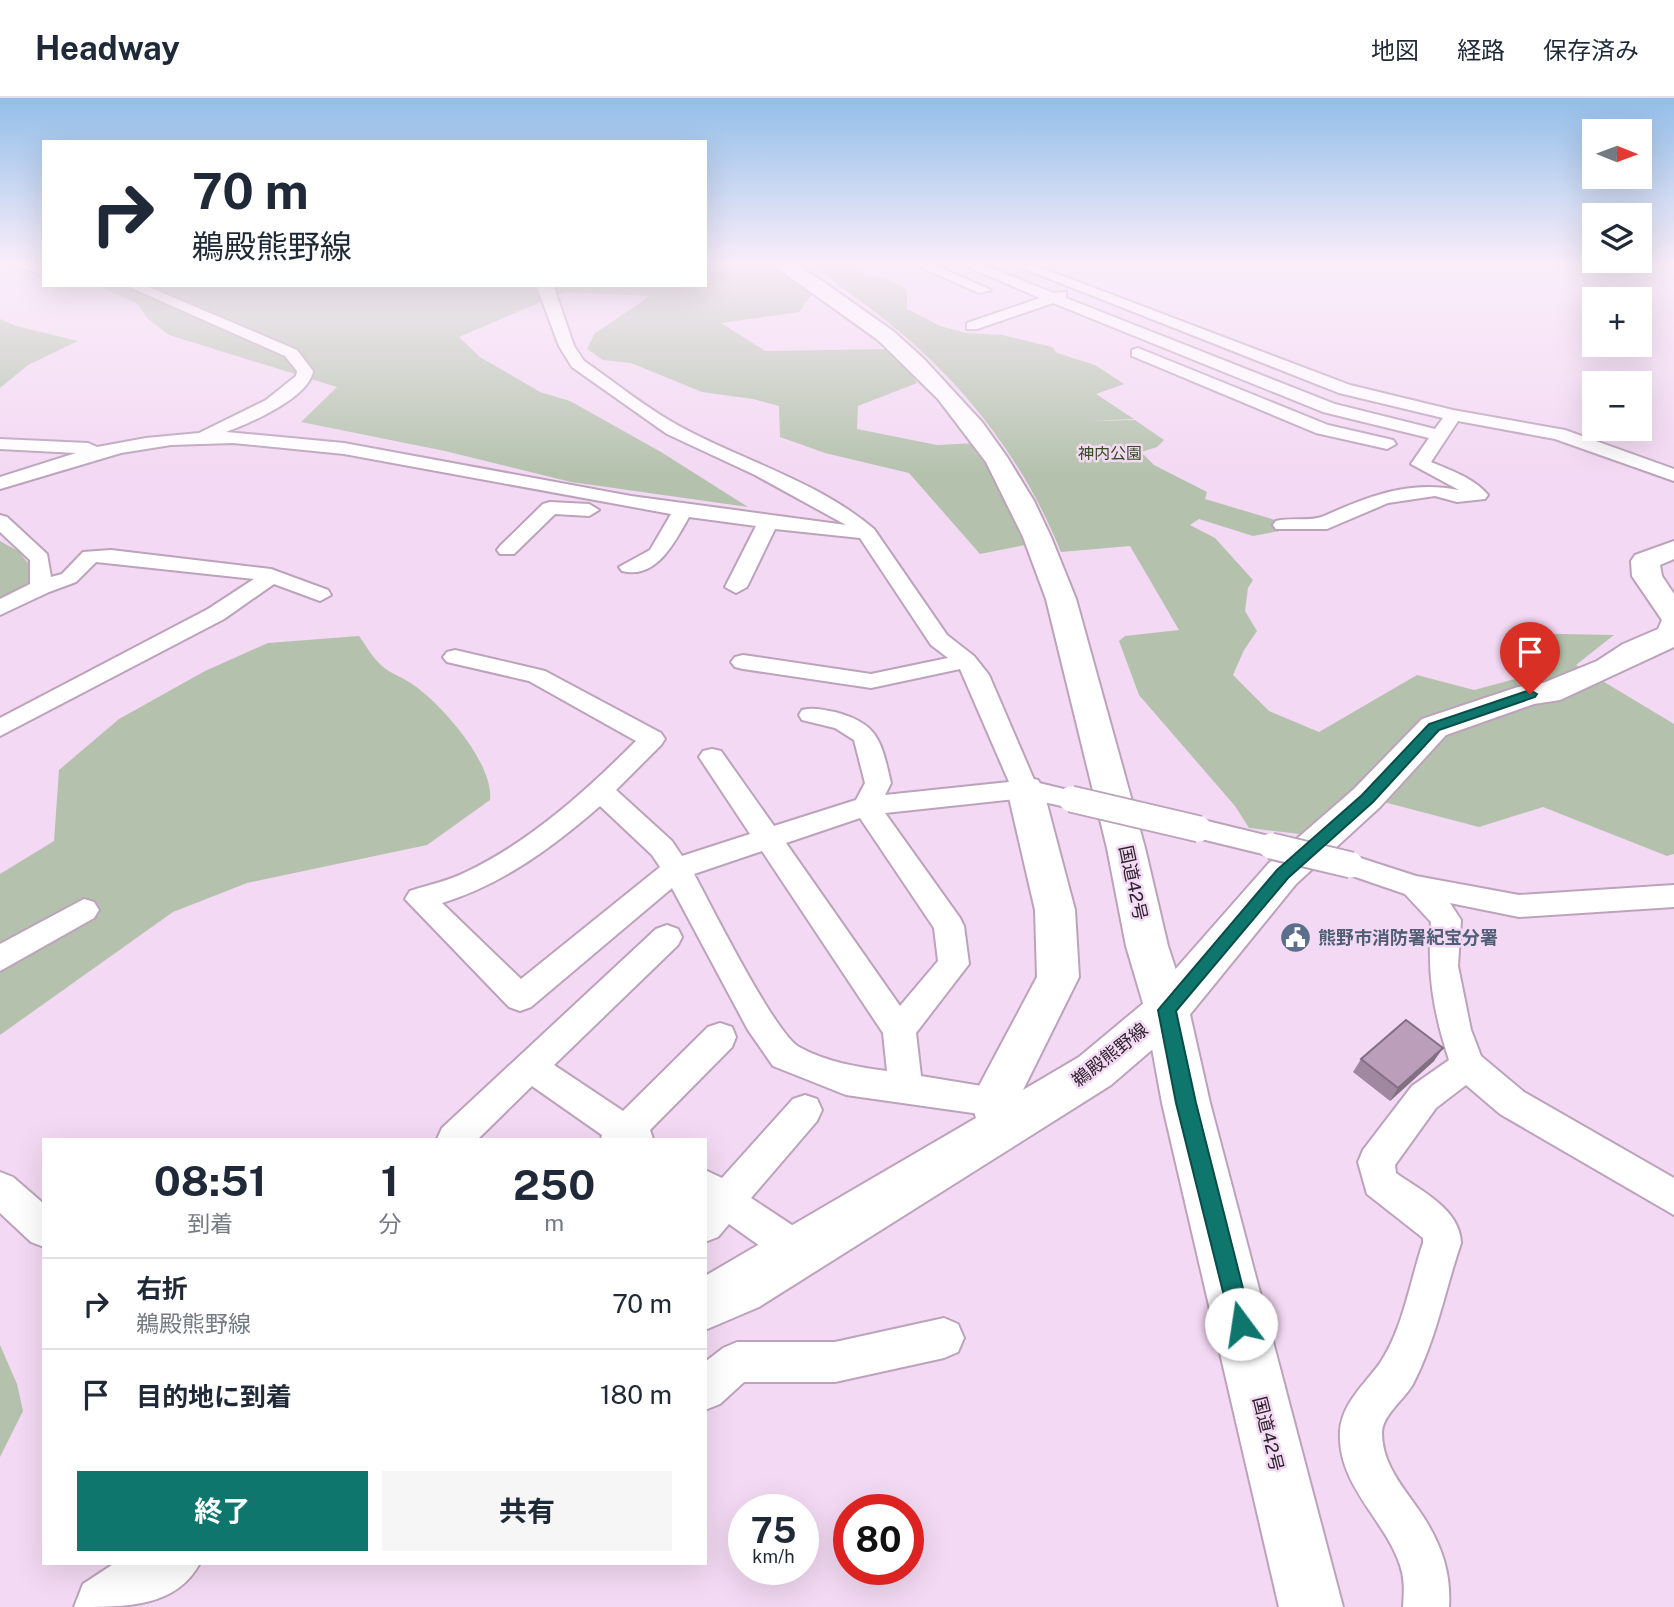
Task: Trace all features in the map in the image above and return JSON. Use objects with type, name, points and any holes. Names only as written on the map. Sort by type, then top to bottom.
[{"type":"main road","name":"国道42号","points":[[883,332],[919,365],[961,410],[997,458],[1023,503],[1065,613],[1126,848],[1147,946],[1167,1010],[1186,1103],[1311,1607]]},
{"type":"main road","points":[[1674,549],[1645,561],[1647,576],[1674,616]]},
{"type":"main road","name":"鵜殿熊野線","points":[[707,1302],[740,1288],[999,1114],[1095,1071],[1167,1010],[1282,874],[1367,798],[1434,727],[1530,694],[1548,693],[1608,668],[1634,651],[1662,641],[1672,632],[1674,625]]},
{"type":"main road","points":[[999,1114],[1058,977],[1055,910],[1025,789]]},
{"type":"main road","points":[[106,1607],[166,1565]]},
{"type":"street","points":[[195,438],[265,409],[304,377],[305,371],[291,353],[243,332]]},
{"type":"street","points":[[562,332],[566,351],[578,364],[673,430],[713,446],[773,477],[852,520],[867,533],[939,640],[965,661],[977,675],[1025,789]]},
{"type":"street","points":[[1137,332],[1329,408],[1440,435]]},
{"type":"street","points":[[1196,332],[1345,388],[1452,415],[1559,434],[1640,466],[1674,475]]},
{"type":"street","points":[[1158,361],[1219,341]]},
{"type":"street","points":[[1122,346],[1322,429],[1387,444]]},
{"type":"street","points":[[1283,525],[1326,523],[1342,513],[1384,498],[1435,491],[1457,496],[1478,495],[1454,479],[1420,464],[1452,415]]},
{"type":"street","points":[[0,484],[112,449],[195,438],[244,440],[346,447],[675,510],[867,533]]},
{"type":"street","points":[[0,499],[20,488],[86,469],[203,454],[224,450],[244,440]]},
{"type":"street","points":[[0,444],[112,449]]},
{"type":"street","points":[[508,550],[550,508],[657,512],[675,510]]},
{"type":"street","points":[[629,567],[658,554],[675,510]]},
{"type":"street","points":[[0,521],[40,558],[41,587]]},
{"type":"street","points":[[736,587],[768,523]]},
{"type":"street","points":[[0,608],[41,587],[69,578],[90,556],[111,556],[271,575],[320,595]]},
{"type":"street","points":[[0,728],[216,614],[252,592],[271,575]]},
{"type":"street","points":[[455,657],[537,676],[652,738],[602,792],[548,835],[480,878],[421,899],[520,998],[676,869],[866,806],[1025,789],[1351,865],[1415,886],[1519,906],[1674,896]]},
{"type":"street","points":[[743,662],[871,681],[965,661]]},
{"type":"street","points":[[811,715],[855,724],[867,736],[878,783],[866,806]]},
{"type":"street","points":[[712,757],[899,1030],[905,1088]]},
{"type":"street","points":[[602,792],[662,848],[759,1021],[785,1056],[846,1080],[905,1088],[999,1114]]},
{"type":"street","points":[[866,806],[949,926],[954,964],[899,1030]]},
{"type":"street","points":[[1415,886],[1429,898],[1446,920],[1443,966],[1455,1030],[1467,1065],[1513,1103],[1674,1198]]},
{"type":"street","points":[[0,959],[84,909]]},
{"type":"street","points":[[455,1138],[667,937]]},
{"type":"street","points":[[531,1067],[627,1137],[720,1037]]},
{"type":"street","points":[[1426,1607],[1431,1587],[1423,1560],[1380,1492],[1364,1457],[1360,1430],[1373,1402],[1399,1371],[1442,1243],[1441,1230],[1380,1182],[1376,1162],[1424,1097],[1467,1065]]},
{"type":"street","points":[[797,1250],[712,1204],[806,1110]]},
{"type":"street","points":[[0,1189],[42,1227]]},
{"type":"street","points":[[707,1387],[737,1362],[835,1362],[944,1338]]},
{"type":"green space","points":[[0,332],[43,332],[78,341],[28,365],[0,388]]},
{"type":"green space","points":[[166,332],[470,332],[459,337],[480,357],[540,392],[570,401],[661,452],[748,507],[571,482],[445,451],[301,422],[337,387]]},
{"type":"green space","points":[[736,332],[765,351],[893,349],[917,383],[858,406],[857,429],[937,445],[978,443],[1025,545],[980,554],[909,473],[825,453],[780,437],[779,406],[753,399],[702,392],[631,363],[603,360],[587,349],[594,334]]},
{"type":"green space","name":"神内公園","points":[[899,332],[1002,335],[1052,347],[1057,353],[1095,365],[1124,384],[1096,394],[1134,419],[1087,421],[1135,420],[1164,440],[1157,447],[1141,452],[1154,465],[1207,492],[1205,499],[1282,522],[1285,530],[1253,536],[1199,519],[1190,525],[1215,538],[1253,580],[1248,588],[1245,611],[1257,631],[1244,650],[1233,675],[1269,711],[1319,732],[1417,675],[1474,690],[1545,671],[1505,633],[1614,635],[1576,665],[1674,724],[1674,854],[1667,856],[1543,807],[1479,827],[1357,795],[1308,835],[1249,828],[1235,806],[1139,695],[1119,641],[1125,636],[1179,630],[1130,546],[1061,552],[1023,475],[1000,440],[947,376]]},
{"type":"green space","points":[[0,541],[18,551],[38,575],[25,589],[0,601]]},
{"type":"green space","points":[[359,636],[382,666],[415,686],[452,721],[484,770],[490,800],[427,845],[247,883],[173,912],[0,1035],[0,874],[54,841],[59,770],[119,719],[205,671],[268,643]]},
{"type":"green space","points":[[0,1345],[17,1384],[23,1411],[0,1457]]},
{"type":"building","points":[[1406,1020],[1443,1048],[1398,1088],[1361,1059]]},
{"type":"place","name":"熊野市消防署紀宝分署","points":[[1295,938]]},
{"type":"route","points":[[1241,1324],[1186,1103],[1167,1010],[1282,874],[1367,798],[1434,727],[1530,694]]}]
